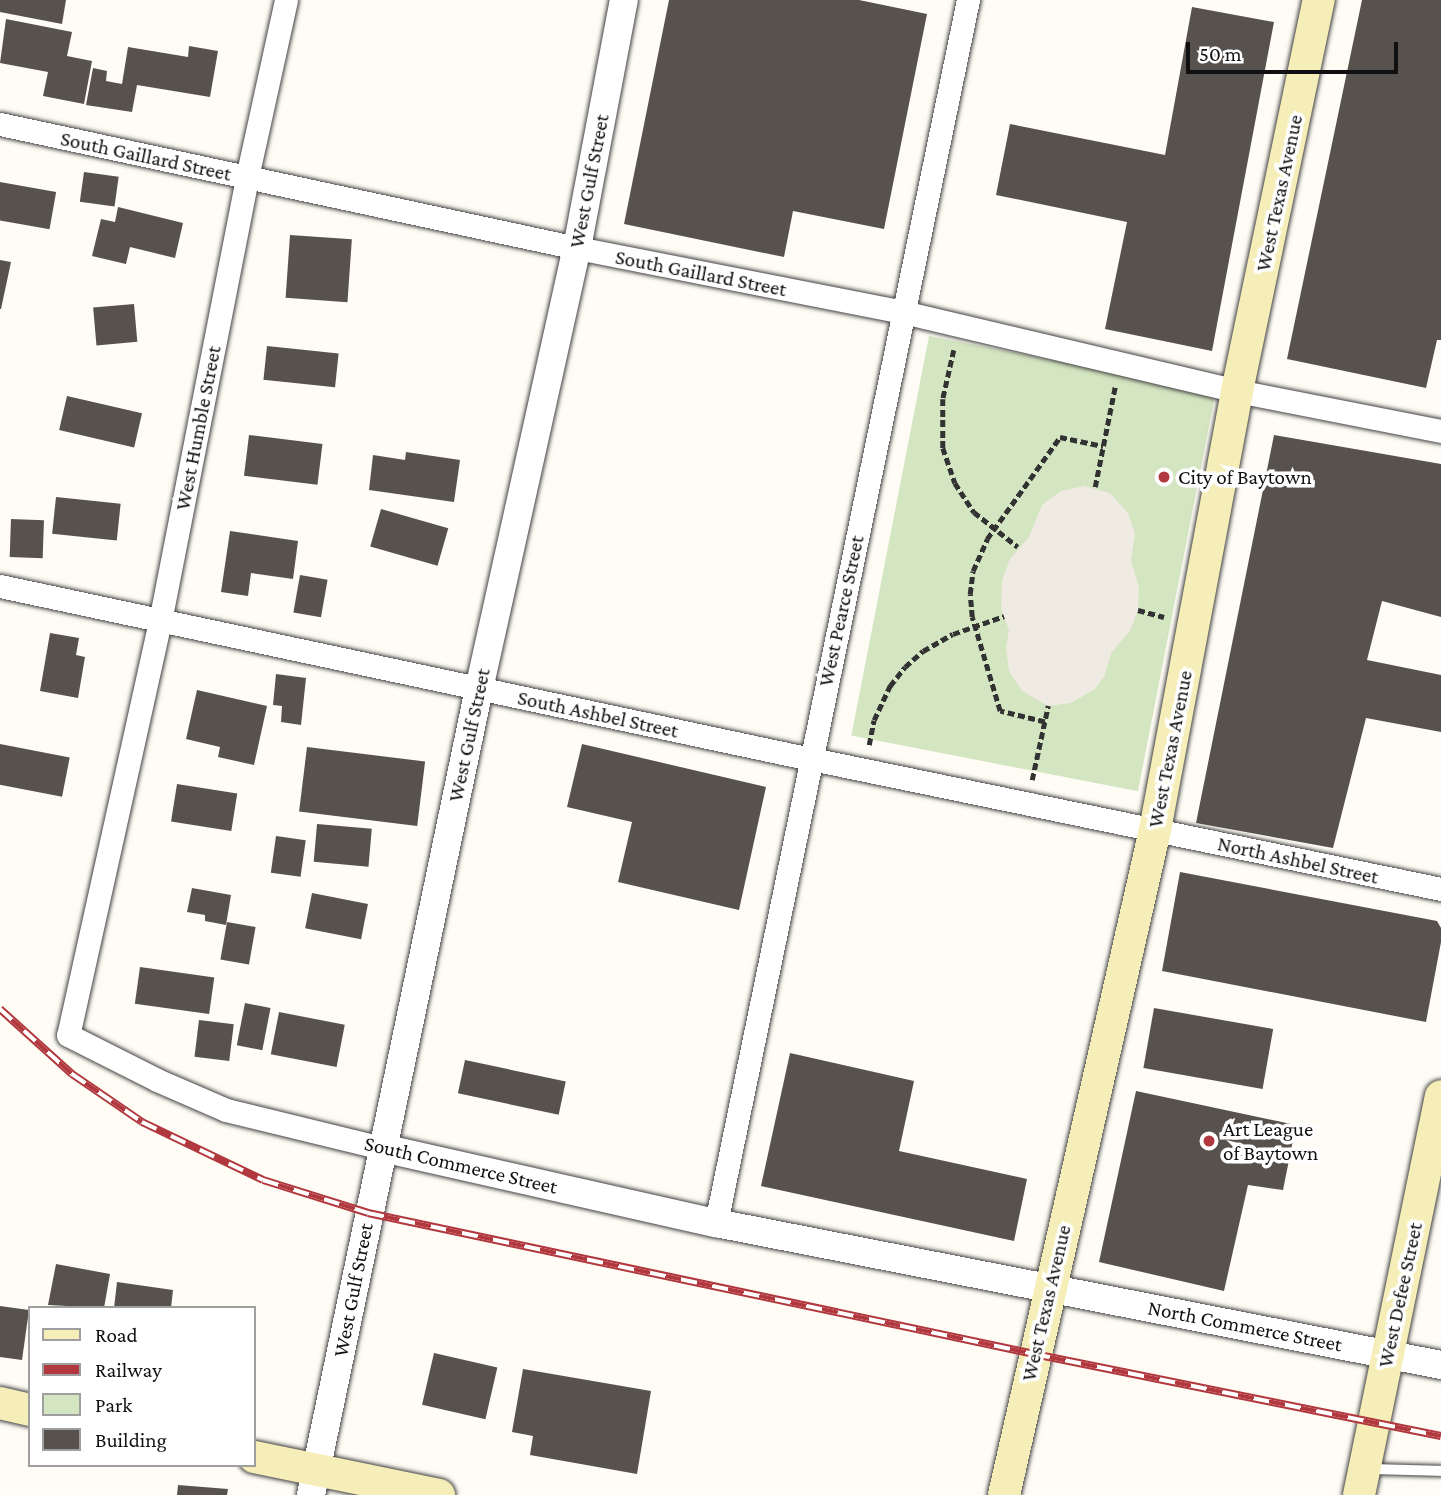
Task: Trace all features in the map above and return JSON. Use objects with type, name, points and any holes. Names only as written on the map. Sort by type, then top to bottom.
[{"type":"main road","name":"West Texas Avenue","points":[[1004,1495],[1155,830],[1237,391],[1319,0]]},
{"type":"main road","name":"West Defee Street","points":[[1362,1482],[1441,1096]]},
{"type":"main road","points":[[0,1403],[28,1410]]},
{"type":"main road","points":[[256,1458],[314,1483],[439,1495]]},
{"type":"street","name":"West Humble Street","points":[[108,855],[160,621],[247,178],[286,0]]},
{"type":"street","name":"West Gulf Street","points":[[314,1483],[479,689],[577,248],[624,0]]},
{"type":"street","name":"West Pearce Street","points":[[716,1223],[968,0]]},
{"type":"street","name":"South Gaillard Street","points":[[0,124],[577,248],[903,312],[1237,391],[1441,431]]},
{"type":"street","name":"South Ashbel Street","points":[[0,586],[1155,830]]},
{"type":"street","name":"North Ashbel Street","points":[[1155,830],[1441,890]]},
{"type":"street","name":"South Commerce Street","points":[[108,855],[68,1035],[157,1080],[226,1110],[382,1147],[716,1223],[1049,1289]]},
{"type":"street","name":"North Commerce Street","points":[[1049,1289],[1441,1365]]},
{"type":"lane","points":[[1362,1482],[1441,1471]]},
{"type":"path","points":[[960,326],[943,399],[943,448],[955,483],[974,512],[1018,547]]},
{"type":"path","points":[[1095,487],[1120,363]]},
{"type":"path","points":[[1045,722],[1000,711],[974,628],[971,582],[981,549],[1060,437],[1103,446]]},
{"type":"path","points":[[863,770],[874,720],[897,677],[923,651],[953,634],[1004,616]]},
{"type":"path","points":[[1027,803],[1048,706]]},
{"type":"green space","points":[[929,336],[1216,392],[1138,791],[851,736]]},
{"type":"shaded area","points":[[1084,486],[1110,493],[1128,513],[1135,534],[1131,560],[1139,588],[1138,610],[1130,631],[1111,653],[1105,675],[1095,689],[1071,703],[1048,706],[1022,691],[1009,671],[1006,648],[1009,630],[1001,609],[1002,580],[1010,559],[1029,537],[1042,505],[1061,491]]},
{"type":"building","points":[[0,0],[66,0],[62,24],[0,12]]},
{"type":"building","points":[[669,0],[859,0],[927,14],[884,229],[793,211],[784,257],[624,224]]},
{"type":"building","points":[[1362,0],[1441,0],[1441,340],[1437,340],[1426,388],[1287,359]]},
{"type":"building","points":[[1192,7],[1274,22],[1212,351],[1105,329],[1127,222],[996,195],[1010,124],[1165,155]]},
{"type":"building","points":[[6,19],[72,32],[67,56],[92,61],[84,104],[43,96],[48,72],[0,63]]},
{"type":"building","points":[[189,46],[218,51],[210,97],[137,85],[132,112],[86,105],[93,68],[107,71],[106,81],[122,84],[128,47],[188,57]]},
{"type":"building","points":[[84,172],[119,177],[114,207],[80,202]]},
{"type":"building","points":[[0,182],[56,192],[50,229],[0,221]]},
{"type":"building","points":[[118,207],[183,223],[175,258],[130,247],[126,264],[92,256],[101,219],[115,222]]},
{"type":"building","points":[[290,235],[352,239],[347,302],[286,298]]},
{"type":"building","points":[[0,260],[11,262],[1,309],[0,309]]},
{"type":"building","points":[[134,304],[137,342],[96,345],[93,308]]},
{"type":"building","points":[[267,346],[339,354],[335,387],[263,380]]},
{"type":"building","points":[[67,396],[142,413],[134,447],[59,430]]},
{"type":"building","points":[[249,435],[322,444],[317,485],[244,476]]},
{"type":"building","points":[[1274,435],[1441,464],[1441,617],[1382,601],[1367,660],[1441,675],[1441,732],[1366,718],[1333,848],[1196,823]]},
{"type":"building","points":[[406,452],[460,460],[454,502],[369,490],[373,455],[405,460]]},
{"type":"building","points":[[56,497],[121,504],[117,541],[52,534]]},
{"type":"building","points":[[381,509],[448,528],[438,566],[370,546]]},
{"type":"building","points":[[11,519],[44,520],[43,558],[10,557]]},
{"type":"building","points":[[230,531],[298,541],[293,579],[251,573],[248,596],[221,592]]},
{"type":"building","points":[[300,575],[328,580],[321,617],[293,612]]},
{"type":"building","points":[[50,633],[79,638],[76,655],[85,657],[78,698],[40,691]]},
{"type":"building","points":[[276,674],[306,678],[301,725],[281,722],[282,706],[273,705]]},
{"type":"building","points":[[197,690],[267,706],[254,765],[218,757],[220,747],[186,739]]},
{"type":"building","points":[[0,744],[70,758],[62,797],[0,785]]},
{"type":"building","points":[[582,744],[766,787],[739,910],[618,882],[632,822],[567,807]]},
{"type":"building","points":[[307,747],[425,762],[417,826],[299,812]]},
{"type":"building","points":[[177,784],[237,794],[231,831],[171,822]]},
{"type":"building","points":[[317,824],[372,829],[368,867],[314,862]]},
{"type":"building","points":[[276,836],[306,840],[301,877],[271,873]]},
{"type":"building","points":[[1180,872],[1437,921],[1441,928],[1441,942],[1426,1022],[1162,971]]},
{"type":"building","points":[[192,888],[231,895],[226,925],[205,921],[205,915],[187,912]]},
{"type":"building","points":[[312,893],[368,904],[361,939],[305,928]]},
{"type":"building","points":[[227,922],[256,927],[249,964],[220,959]]},
{"type":"building","points":[[140,967],[214,977],[209,1014],[135,1004]]},
{"type":"building","points":[[245,1003],[271,1008],[262,1050],[237,1045]]},
{"type":"building","points":[[1154,1008],[1273,1029],[1263,1089],[1143,1068]]},
{"type":"building","points":[[279,1012],[345,1025],[337,1067],[271,1054]]},
{"type":"building","points":[[199,1020],[234,1024],[229,1061],[194,1057]]},
{"type":"building","points":[[790,1053],[914,1081],[899,1151],[1027,1179],[1014,1241],[761,1186]]},
{"type":"building","points":[[465,1060],[566,1081],[559,1115],[458,1093]]},
{"type":"building","points":[[1136,1091],[1296,1125],[1283,1190],[1248,1185],[1224,1291],[1099,1262]]},
{"type":"building","points":[[56,1264],[110,1274],[104,1306],[48,1305]]},
{"type":"building","points":[[117,1282],[173,1290],[171,1306],[114,1306]]},
{"type":"building","points":[[0,1306],[28,1310],[22,1360],[0,1357]]},
{"type":"building","points":[[434,1353],[497,1368],[485,1419],[422,1405]]},
{"type":"building","points":[[523,1369],[651,1391],[637,1474],[530,1455],[533,1436],[512,1432]]},
{"type":"building","points":[[178,1485],[228,1489],[227,1495],[177,1495]]},
{"type":"railway","points":[[0,1009],[72,1074],[142,1122],[263,1180],[368,1213],[1034,1354],[1441,1436]]},
{"type":"place","name":"City of Baytown","points":[[1164,477]]},
{"type":"place","name":"Art League of Baytown","points":[[1209,1141]]}]
